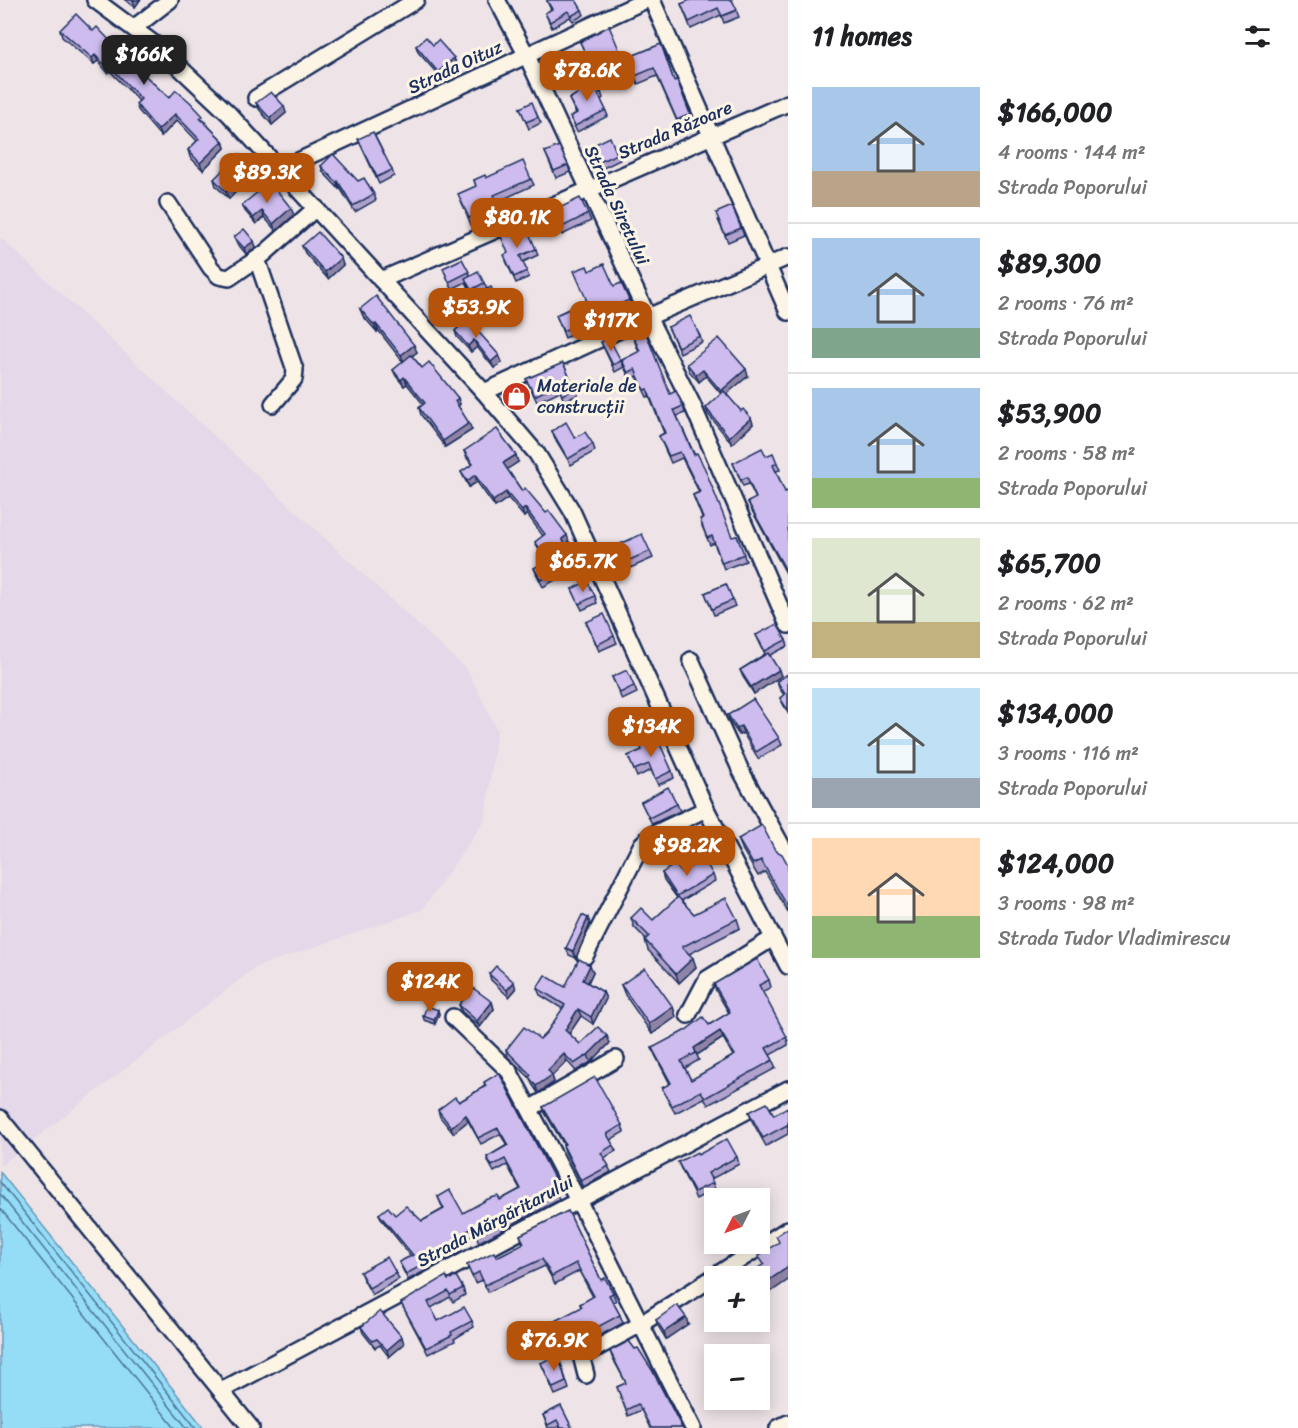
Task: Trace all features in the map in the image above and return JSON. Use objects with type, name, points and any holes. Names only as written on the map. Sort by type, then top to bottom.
[{"type":"street","points":[[95,0],[135,27],[202,88],[316,208],[484,392],[537,454],[572,511],[706,809],[788,966]]},
{"type":"street","points":[[135,27],[170,0]]},
{"type":"street","points":[[256,98],[416,0]]},
{"type":"street","name":"Strada Siretului","points":[[497,0],[692,404],[788,625]]},
{"type":"street","name":"Strada Oituz","points":[[280,169],[646,0]]},
{"type":"street","points":[[652,0],[788,312]]},
{"type":"street","name":"Strada Răzoare","points":[[381,280],[788,103]]},
{"type":"street","points":[[168,203],[203,257],[219,276],[229,278],[257,259],[316,208]]},
{"type":"street","points":[[484,392],[648,316],[788,257]]},
{"type":"street","points":[[257,259],[295,370],[294,379],[273,404]]},
{"type":"street","points":[[691,660],[741,771],[788,856]]},
{"type":"street","points":[[585,956],[642,844],[652,835],[706,809]]},
{"type":"street","points":[[688,1015],[707,979],[773,938]]},
{"type":"street","points":[[453,1017],[509,1071],[531,1108],[693,1428]]},
{"type":"street","points":[[531,1108],[616,1059]]},
{"type":"street","name":"Strada Mărgăritarului","points":[[222,1390],[788,1089]]},
{"type":"street","points":[[0,1118],[251,1428]]},
{"type":"street","points":[[731,1266],[788,1229]]},
{"type":"street","points":[[586,1375],[582,1359],[586,1354],[641,1324],[704,1283]]},
{"type":"street","points":[[778,1428],[788,1423]]},
{"type":"shaded area","points":[[0,237],[468,671],[497,730],[485,820],[422,910],[256,967],[0,1166]]},
{"type":"water","points":[[0,1172],[204,1428],[0,1428]]},
{"type":"building","points":[[548,0],[576,0],[582,10],[571,16],[568,11],[550,22],[545,13],[552,9]]},
{"type":"building","points":[[690,0],[732,0],[737,10],[722,16],[718,8],[689,22],[681,4]]},
{"type":"building","points":[[76,14],[93,31],[97,27],[114,45],[119,41],[128,50],[133,45],[144,56],[134,65],[169,98],[176,90],[203,116],[200,118],[223,141],[200,163],[188,150],[199,139],[175,114],[158,130],[136,104],[141,99],[108,64],[106,66],[95,55],[92,58],[60,30]]},
{"type":"building","points":[[609,26],[621,54],[609,59],[606,53],[590,62],[580,42]]},
{"type":"building","points":[[426,37],[433,45],[438,40],[454,58],[438,72],[416,46]]},
{"type":"building","points":[[661,44],[674,81],[677,80],[690,114],[677,120],[654,68],[635,76],[627,58]]},
{"type":"building","points":[[591,76],[601,92],[598,94],[606,110],[575,126],[570,117],[577,113],[569,99],[580,92],[576,86]]},
{"type":"building","points":[[271,92],[284,106],[270,118],[256,103]]},
{"type":"building","points":[[532,102],[538,117],[526,122],[520,108]]},
{"type":"building","points":[[373,132],[392,170],[377,177],[358,139]]},
{"type":"building","points":[[610,137],[617,154],[592,165],[585,149]]},
{"type":"building","points":[[559,146],[568,165],[554,171],[545,152]]},
{"type":"building","points":[[239,154],[252,167],[226,192],[214,179]]},
{"type":"building","points":[[333,154],[358,181],[364,178],[374,194],[353,206],[338,181],[337,183],[321,166]]},
{"type":"building","points":[[523,161],[531,179],[494,195],[499,205],[469,218],[458,194],[476,186],[474,180],[485,175],[486,178]]},
{"type":"building","points":[[270,182],[291,208],[273,224],[262,211],[253,218],[242,205]]},
{"type":"building","points":[[580,198],[588,214],[560,228],[551,212]]},
{"type":"building","points":[[732,206],[741,228],[725,235],[716,213]]},
{"type":"building","points":[[520,225],[524,233],[528,231],[536,249],[520,256],[527,271],[514,277],[504,255],[508,253],[500,234]]},
{"type":"building","points":[[244,229],[254,241],[244,248],[234,237]]},
{"type":"building","points":[[318,232],[341,258],[325,272],[302,246]]},
{"type":"building","points":[[462,259],[469,272],[449,282],[443,268]]},
{"type":"building","points":[[604,264],[614,286],[621,283],[629,300],[563,331],[556,315],[587,301],[574,271],[587,266],[589,271]]},
{"type":"building","points":[[478,271],[484,283],[471,290],[465,278]]},
{"type":"building","points":[[491,287],[502,310],[490,316],[479,293]]},
{"type":"building","points":[[376,296],[414,345],[401,355],[376,324],[374,325],[360,309]]},
{"type":"building","points":[[690,316],[700,336],[678,347],[668,327]]},
{"type":"building","points":[[467,319],[499,355],[491,362],[474,340],[468,346],[455,331]]},
{"type":"building","points":[[643,326],[670,394],[676,391],[683,406],[674,410],[694,455],[697,453],[705,469],[732,537],[737,536],[744,554],[722,563],[712,536],[707,538],[700,519],[703,518],[693,495],[700,492],[680,452],[669,456],[659,436],[665,433],[647,389],[644,390],[635,369],[628,373],[622,360],[640,351],[631,332]]},
{"type":"building","points":[[609,338],[621,361],[613,365],[601,342]]},
{"type":"building","points":[[719,338],[746,369],[721,391],[703,370],[696,375],[687,364]]},
{"type":"building","points":[[411,355],[422,368],[429,362],[458,398],[455,401],[469,423],[443,441],[419,408],[425,403],[404,377],[401,380],[393,370]]},
{"type":"building","points":[[563,363],[575,389],[562,395],[557,384],[535,396],[526,379]]},
{"type":"building","points":[[724,391],[741,411],[743,409],[751,418],[729,437],[706,408]]},
{"type":"building","points":[[566,422],[575,438],[585,432],[593,444],[568,459],[552,431]]},
{"type":"building","points":[[497,429],[516,455],[503,463],[522,491],[525,488],[546,513],[549,511],[567,535],[562,539],[575,560],[541,580],[534,568],[549,560],[535,542],[545,534],[525,508],[522,511],[506,492],[493,501],[475,475],[467,481],[461,472],[473,464],[464,451]]},
{"type":"building","points":[[762,448],[766,456],[773,453],[777,463],[773,465],[785,492],[788,491],[788,574],[748,502],[756,498],[747,477],[741,480],[733,463]]},
{"type":"building","points":[[642,534],[650,551],[625,562],[618,545]]},
{"type":"building","points":[[587,581],[595,596],[579,604],[572,589]]},
{"type":"building","points":[[726,584],[733,600],[712,609],[705,593]]},
{"type":"building","points":[[604,614],[614,636],[597,645],[586,622]]},
{"type":"building","points":[[777,624],[786,640],[765,651],[756,635]]},
{"type":"building","points":[[768,653],[779,670],[751,687],[740,670]]},
{"type":"building","points":[[627,670],[634,686],[620,693],[612,677]]},
{"type":"building","points":[[788,674],[787,709],[780,698],[785,694],[777,681]]},
{"type":"building","points":[[753,699],[779,738],[756,752],[741,726],[737,729],[728,715]]},
{"type":"building","points":[[656,735],[672,771],[655,779],[649,764],[634,770],[628,756],[642,750],[639,743]]},
{"type":"building","points":[[668,787],[677,804],[649,818],[641,802]]},
{"type":"building","points":[[762,825],[775,850],[782,854],[788,865],[788,907],[761,860],[753,864],[738,839]]},
{"type":"building","points":[[704,859],[713,875],[677,896],[662,873],[675,864],[681,872]]},
{"type":"building","points":[[678,897],[694,914],[726,898],[737,919],[682,947],[693,958],[676,974],[645,940],[649,936],[631,918],[641,908],[653,920]]},
{"type":"building","points":[[582,915],[588,918],[573,951],[566,948]]},
{"type":"building","points":[[579,959],[590,965],[583,980],[603,992],[591,1017],[578,1009],[565,1030],[580,1044],[598,1027],[607,1036],[588,1055],[574,1064],[564,1054],[548,1070],[552,1075],[536,1086],[529,1077],[531,1075],[506,1050],[524,1027],[540,1039],[547,1032],[565,1005],[537,988],[545,975],[565,987]]},
{"type":"building","points":[[757,959],[769,980],[759,985],[787,1037],[766,1048],[773,1060],[705,1098],[701,1091],[672,1106],[662,1088],[671,1083],[652,1048],[686,1030],[703,1017],[709,1025],[730,1012],[714,984]],"holes":[[[720,1031],[735,1055],[691,1080],[681,1061],[696,1053],[694,1048]]]},
{"type":"building","points":[[496,966],[514,982],[507,990],[489,974]]},
{"type":"building","points":[[645,968],[673,1007],[649,1024],[621,985]]},
{"type":"building","points":[[473,988],[492,1002],[477,1021],[459,1005]]},
{"type":"building","points":[[427,1006],[438,1010],[434,1020],[423,1016]]},
{"type":"building","points":[[499,1073],[555,1180],[553,1181],[556,1187],[553,1189],[556,1194],[477,1236],[473,1228],[455,1237],[460,1245],[406,1274],[399,1262],[413,1255],[379,1214],[388,1207],[395,1215],[406,1206],[422,1221],[444,1209],[438,1197],[450,1190],[463,1213],[488,1199],[498,1196],[500,1200],[521,1189],[505,1159],[492,1166],[487,1157],[508,1145],[498,1128],[478,1138],[466,1115],[451,1127],[438,1110],[455,1097],[459,1102],[486,1086],[484,1082]]},
{"type":"building","points":[[595,1077],[622,1125],[607,1134],[613,1145],[601,1153],[609,1166],[581,1181],[563,1145],[565,1144],[543,1107]]},
{"type":"building","points":[[767,1103],[774,1115],[788,1107],[788,1127],[787,1125],[763,1138],[749,1112]]},
{"type":"building","points":[[727,1139],[737,1157],[708,1173],[713,1183],[694,1192],[678,1162],[697,1152],[698,1155]]},
{"type":"building","points":[[568,1211],[601,1280],[605,1278],[613,1293],[609,1295],[620,1315],[594,1329],[590,1323],[548,1345],[539,1329],[582,1307],[580,1304],[594,1296],[576,1263],[552,1276],[542,1259],[485,1285],[479,1272],[472,1276],[467,1265],[494,1252],[497,1257],[524,1243],[520,1235]]},
{"type":"building","points":[[788,1228],[788,1267],[770,1279],[770,1266],[761,1266],[764,1264],[758,1256],[770,1254],[770,1248],[779,1242],[776,1236]]},
{"type":"building","points":[[387,1257],[396,1273],[369,1288],[360,1272]]},
{"type":"building","points":[[446,1276],[448,1280],[456,1276],[463,1288],[450,1295],[448,1291],[428,1302],[438,1321],[464,1307],[472,1321],[451,1332],[452,1335],[426,1348],[401,1303]]},
{"type":"building","points":[[677,1305],[686,1317],[664,1332],[656,1320]]},
{"type":"building","points":[[380,1311],[402,1337],[387,1350],[377,1339],[372,1341],[361,1327]]},
{"type":"building","points":[[629,1341],[635,1349],[638,1348],[652,1370],[682,1428],[651,1428],[638,1404],[626,1410],[617,1387],[626,1383],[610,1351]]},
{"type":"building","points":[[554,1356],[558,1366],[561,1364],[566,1382],[553,1388],[541,1363]]},
{"type":"building","points":[[561,1406],[572,1428],[561,1428],[557,1420],[548,1425],[543,1415]]},
{"type":"place","name":"Materiale de construcții","points":[[516,396]]}]
